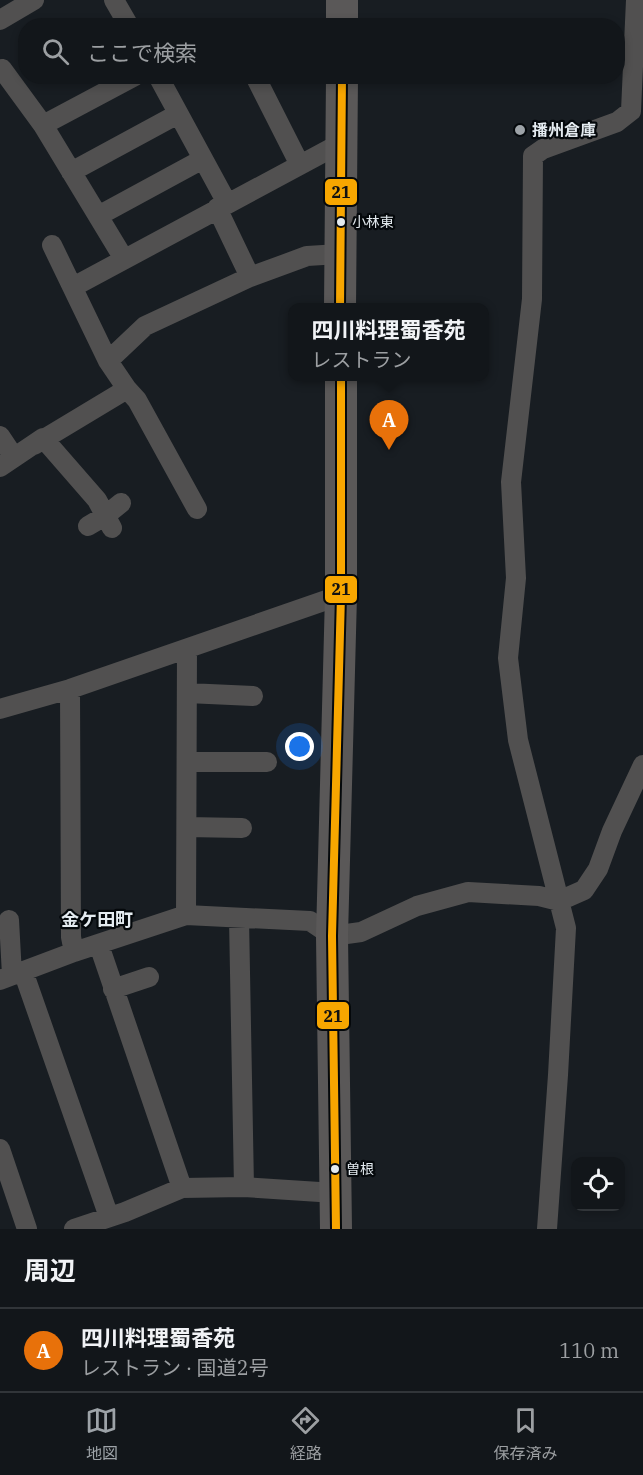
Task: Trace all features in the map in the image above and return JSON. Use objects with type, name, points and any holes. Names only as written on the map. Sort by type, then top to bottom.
[{"type":"highway","points":[[342,0],[342,18]]},
{"type":"highway","points":[[340,303],[342,84]]},
{"type":"highway","points":[[336,1229],[333,936],[341,595],[341,381]]},
{"type":"street","points":[[0,20],[34,0]]},
{"type":"street","points":[[114,0],[124,18]]},
{"type":"street","points":[[547,1229],[566,928],[518,740],[508,658],[516,578],[511,482],[532,299],[533,156],[543,149],[617,122],[631,111],[636,0]]},
{"type":"street","points":[[1,68],[43,125],[124,259]]},
{"type":"street","points":[[43,125],[120,84]]},
{"type":"street","points":[[162,84],[204,159],[250,277]]},
{"type":"street","points":[[259,84],[300,165]]},
{"type":"street","points":[[71,172],[178,114]]},
{"type":"street","points":[[72,287],[341,142]]},
{"type":"street","points":[[98,216],[204,159]]},
{"type":"street","points":[[52,244],[108,361],[137,400],[196,497]]},
{"type":"street","points":[[108,361],[145,326],[250,277],[307,256],[339,254]]},
{"type":"street","points":[[0,436],[5,464],[43,438],[127,389]]},
{"type":"street","points":[[43,438],[97,500],[109,522]]},
{"type":"street","points":[[88,526],[109,522],[121,503]]},
{"type":"street","points":[[0,709],[70,689],[341,595]]},
{"type":"street","points":[[186,915],[187,649]]},
{"type":"street","points":[[70,689],[71,936],[74,952]]},
{"type":"street","points":[[187,693],[253,696]]},
{"type":"street","points":[[187,762],[267,762]]},
{"type":"street","points":[[12,975],[186,915],[310,921],[333,936],[362,932],[417,906],[468,892],[539,896],[559,901],[584,890],[598,869],[612,831],[643,765]]},
{"type":"street","points":[[187,827],[242,828]]},
{"type":"street","points":[[239,918],[244,1187]]},
{"type":"street","points":[[9,920],[12,975],[122,1219]]},
{"type":"street","points":[[99,945],[182,1188]]},
{"type":"street","points":[[113,989],[149,977]]},
{"type":"street","points":[[0,1149],[27,1229]]},
{"type":"street","points":[[74,1229],[122,1219],[182,1188],[244,1187],[335,1193]]},
{"type":"transit line","name":"21","points":[[340,303],[342,84]]},
{"type":"transit line","name":"21","points":[[336,1229],[332,936],[341,595],[341,381]]},
{"type":"place","name":"播州倉庫","points":[[520,130]]},
{"type":"place","name":"小林東","points":[[341,222]]},
{"type":"place","name":"四川料理蜀香苑","points":[[389,450]]},
{"type":"place","name":"曽根","points":[[335,1169]]},
{"type":"district","name":"金ケ田町","points":[[97,919]]}]
